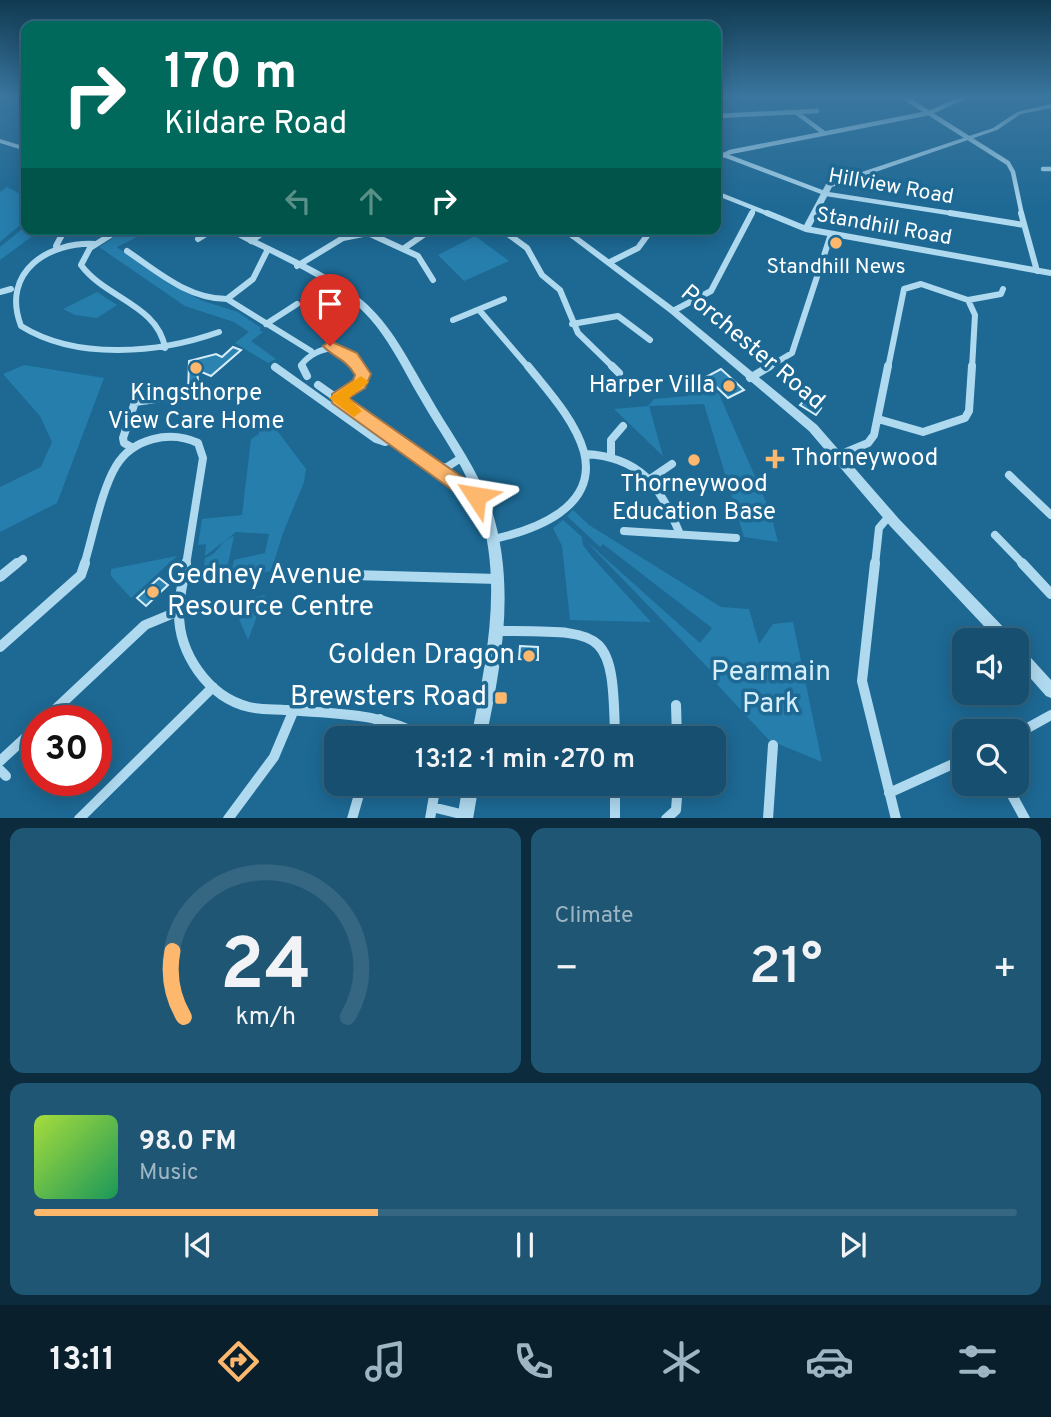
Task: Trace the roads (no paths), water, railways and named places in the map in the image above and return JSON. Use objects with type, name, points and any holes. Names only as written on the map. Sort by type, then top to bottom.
[{"type":"street","points":[[721,153],[818,134]]},
{"type":"street","points":[[963,134],[1012,168],[1037,271]]},
{"type":"street","points":[[806,229],[823,193],[833,184],[980,134]]},
{"type":"street","points":[[0,141],[21,147]]},
{"type":"street","name":"Hillview Road","points":[[721,154],[823,193],[1024,225]]},
{"type":"street","points":[[1043,169],[1051,169]]},
{"type":"street","name":"Standhill Road","points":[[721,195],[806,229],[1051,273]]},
{"type":"street","points":[[673,311],[711,291],[754,209]]},
{"type":"street","points":[[750,378],[792,353],[831,234]]},
{"type":"street","points":[[56,246],[62,235]]},
{"type":"street","points":[[110,235],[96,244],[81,260],[84,271],[115,298],[151,317],[166,338],[165,348]]},
{"type":"street","points":[[198,239],[204,235]]},
{"type":"street","points":[[240,235],[346,293],[373,316],[461,458],[482,501],[494,539],[498,579],[498,631],[482,726]]},
{"type":"street","points":[[251,241],[260,235]]},
{"type":"street","points":[[297,266],[343,238],[353,235]]},
{"type":"street","points":[[375,235],[425,260],[433,280]]},
{"type":"street","points":[[403,248],[423,235]]},
{"type":"street","points":[[509,235],[527,248],[542,275],[560,290],[572,324],[619,373]]},
{"type":"street","name":"Porchester Road","points":[[578,235],[813,428],[995,628]]},
{"type":"street","points":[[610,262],[638,248],[648,235]]},
{"type":"street","points":[[96,244],[77,242],[56,246],[24,264],[11,289],[15,319],[28,331],[113,352],[165,348],[219,331]]},
{"type":"street","points":[[227,299],[253,279],[268,249]]},
{"type":"street","points":[[127,251],[194,293],[227,299],[311,351]]},
{"type":"street","points":[[839,455],[868,443],[878,419],[904,289],[921,284],[968,300],[1001,294],[1003,289]]},
{"type":"street","points":[[0,292],[11,289]]},
{"type":"street","points":[[453,320],[504,299]]},
{"type":"street","points":[[878,419],[923,432],[965,418],[969,411],[975,315],[968,300]]},
{"type":"street","points":[[266,324],[297,304]]},
{"type":"street","points":[[480,311],[566,419],[584,454],[577,491],[558,516],[532,530],[494,539]]},
{"type":"street","points":[[572,324],[611,312],[628,320],[650,340]]},
{"type":"street","points":[[307,376],[300,367],[311,351],[323,346],[335,347],[352,357],[361,369],[359,384],[337,398]]},
{"type":"street","points":[[275,367],[376,439],[385,442],[392,439]]},
{"type":"street","points":[[318,384],[482,501]]},
{"type":"street","points":[[132,449],[124,443],[123,438],[132,399],[170,397]]},
{"type":"street","points":[[611,456],[611,440],[621,430]]},
{"type":"street","points":[[0,647],[81,575],[115,467],[132,449],[158,438],[177,435],[194,439],[202,450],[179,611],[186,651],[193,666],[213,687],[248,707],[380,719],[404,726]]},
{"type":"street","points":[[584,454],[624,460],[647,481],[671,513],[680,534]]},
{"type":"street","points":[[434,469],[447,467],[461,458]]},
{"type":"street","points":[[647,481],[672,464]]},
{"type":"street","points":[[1009,475],[1051,515]]},
{"type":"street","points":[[892,517],[879,528],[861,668],[866,703],[896,818]]},
{"type":"street","points":[[624,531],[736,538]]},
{"type":"street","points":[[995,536],[1051,594]]},
{"type":"street","points":[[0,577],[23,559]]},
{"type":"street","points":[[315,573],[498,579]]},
{"type":"street","points":[[60,705],[145,625],[179,611]]},
{"type":"street","points":[[498,631],[569,631],[593,636],[609,655],[613,667],[615,726]]},
{"type":"street","points":[[1029,666],[1051,691]]},
{"type":"street","points":[[79,818],[213,687]]},
{"type":"street","points":[[676,705],[677,726]]},
{"type":"street","points":[[228,818],[272,764],[283,746],[293,712]]},
{"type":"street","points":[[1029,727],[1051,715]]},
{"type":"street","points":[[378,726],[380,719]]},
{"type":"street","points":[[0,761],[21,742]]},
{"type":"street","points":[[768,818],[773,745]]},
{"type":"street","points":[[889,793],[952,764]]},
{"type":"street","points":[[352,818],[358,796]]},
{"type":"street","points":[[431,813],[465,817],[469,796]]},
{"type":"street","points":[[615,796],[615,818]]},
{"type":"street","points":[[667,818],[676,810],[677,796]]},
{"type":"street","points":[[1013,796],[1025,818]]},
{"type":"place","name":"Standhill News","points":[[836,243]]},
{"type":"place","name":"Kingsthorpe View Care Home","points":[[196,368]]},
{"type":"place","name":"Harper Villa","points":[[729,386]]},
{"type":"place","name":"Thorneywood","points":[[775,459]]},
{"type":"place","name":"Thorneywood Education Base","points":[[694,460]]},
{"type":"place","name":"Gedney Avenue Resource Centre","points":[[153,592]]},
{"type":"place","name":"Golden Dragon","points":[[529,656]]},
{"type":"place","name":"Brewsters Road","points":[[501,698]]},
{"type":"park label","name":"Pearmain Park","points":[[771,689]]}]
